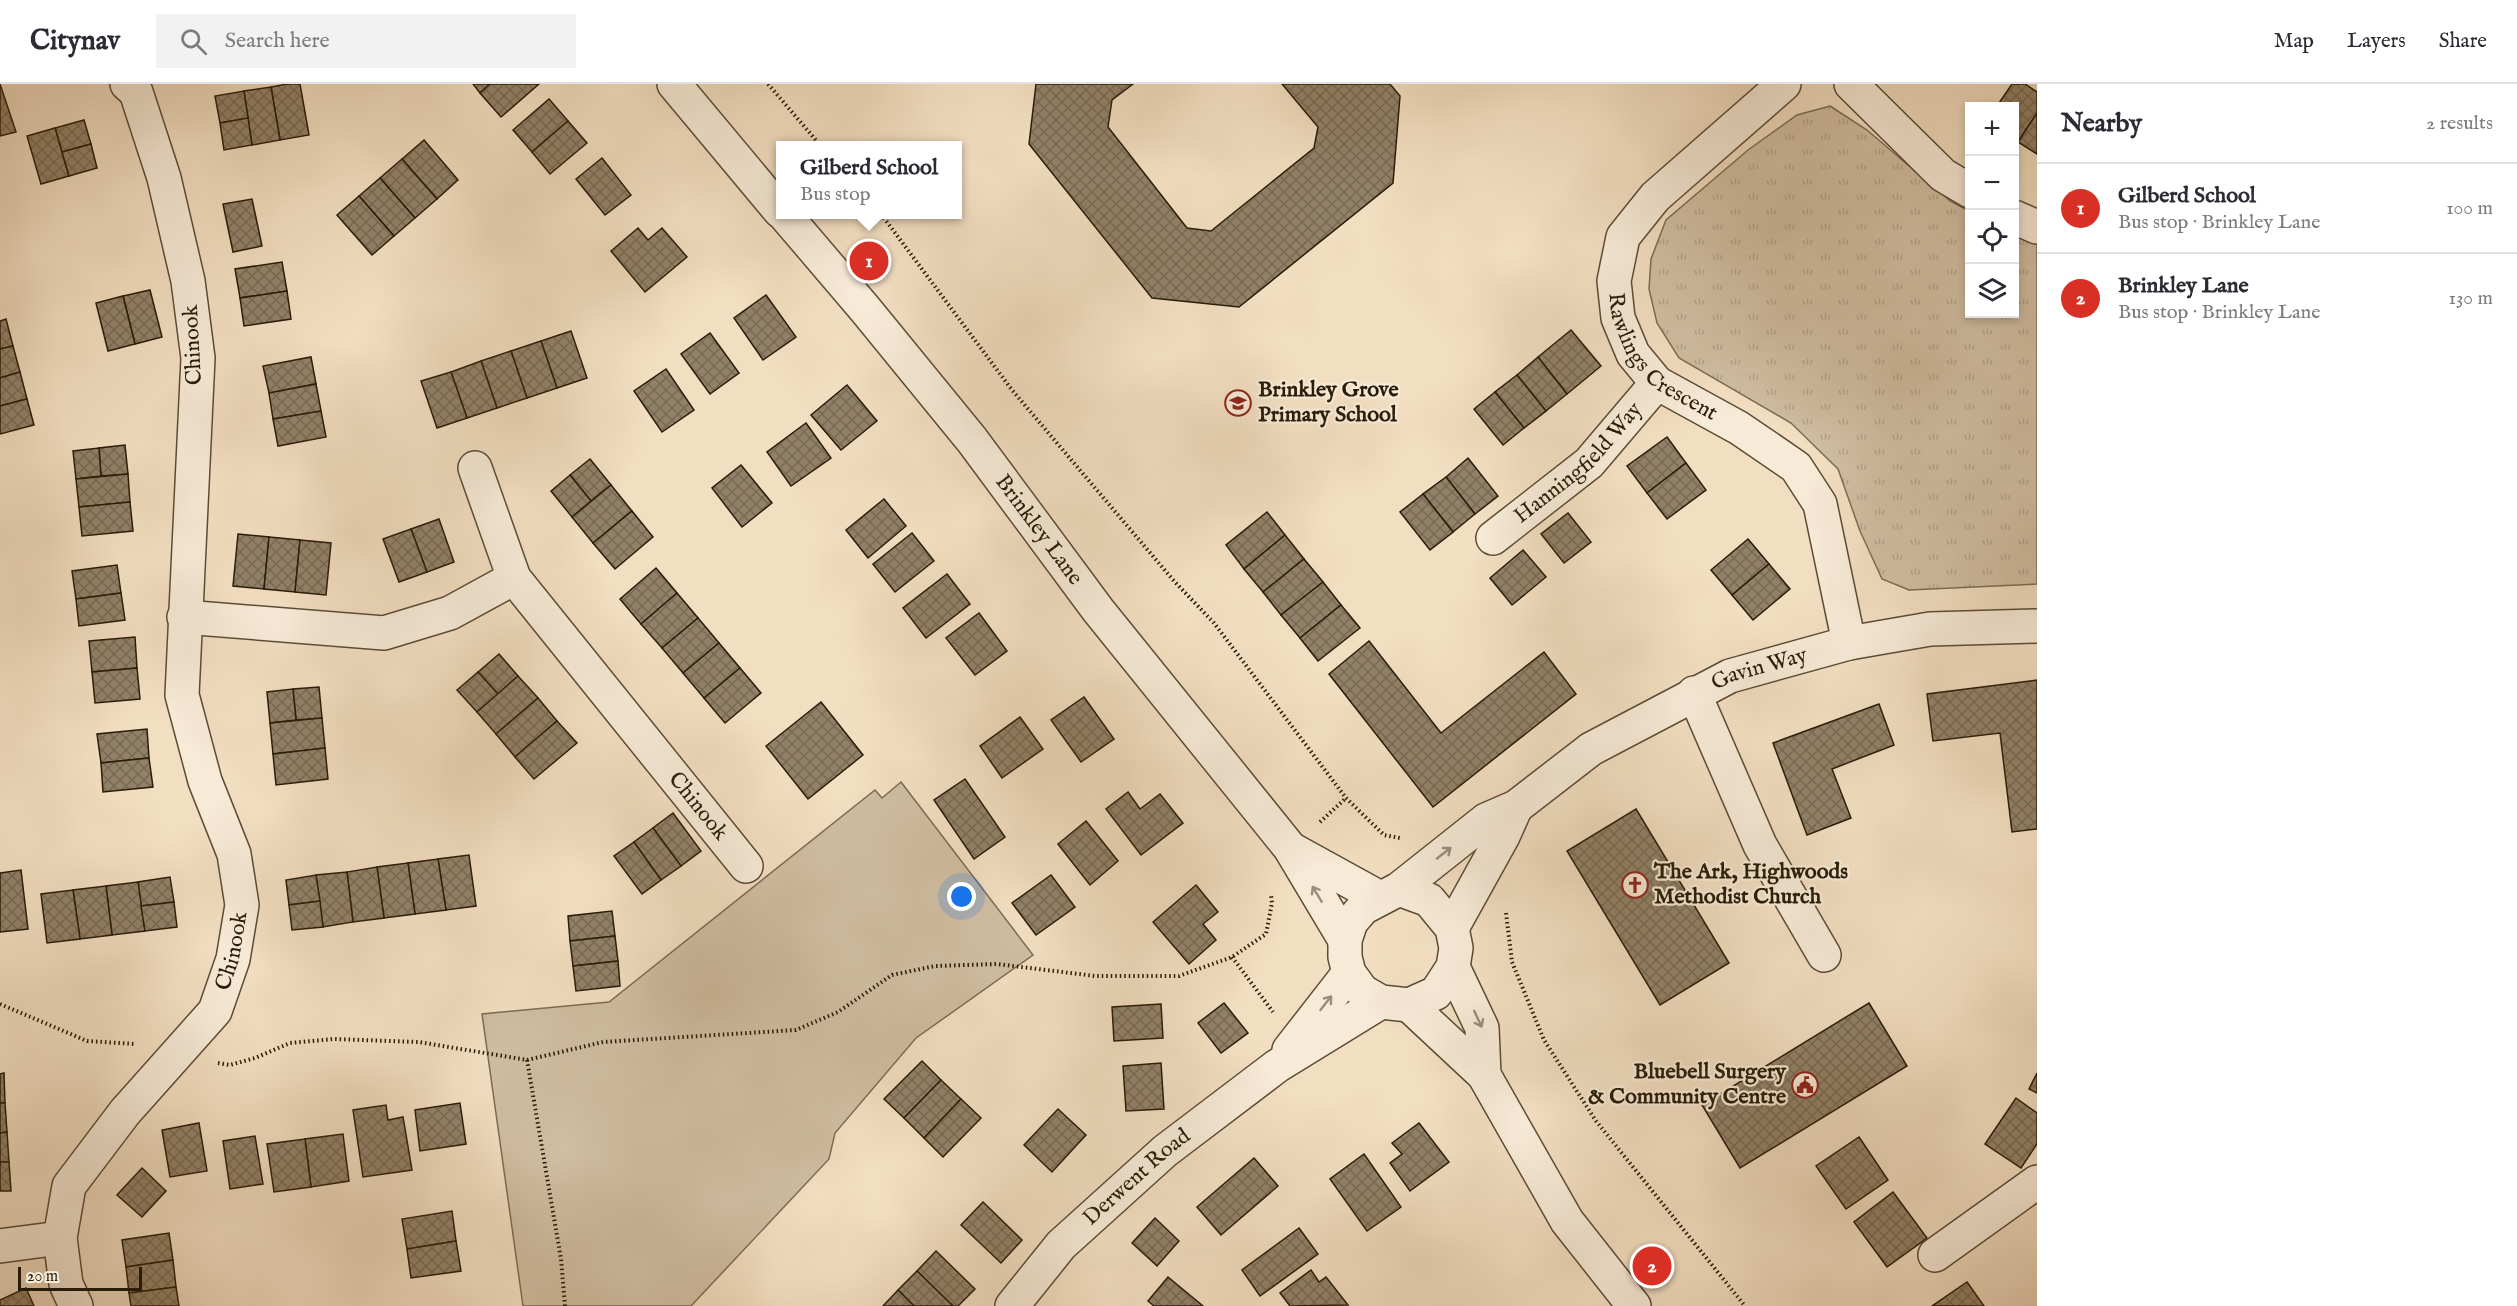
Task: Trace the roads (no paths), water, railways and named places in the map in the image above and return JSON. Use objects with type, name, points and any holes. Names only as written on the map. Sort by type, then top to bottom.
[{"type":"street","name":"Chinook","points":[[76,1306],[66,1284],[60,1238],[69,1186],[125,1112],[215,1011],[233,959],[242,905],[234,854],[205,781],[182,695],[198,358],[188,281],[164,178],[136,92],[127,84]]},
{"type":"street","points":[[674,84],[776,206]]},
{"type":"street","name":"Rawlings Crescent","points":[[1784,84],[1655,197],[1623,237],[1614,281],[1618,318],[1633,354],[1657,383],[1738,428],[1796,467],[1820,504],[1832,551],[1849,643]]},
{"type":"street","points":[[1851,84],[1943,175],[1965,188]]},
{"type":"street","name":"Brinkley Lane","points":[[788,219],[866,309],[972,440],[1098,610],[1290,848],[1345,940],[1345,957],[1349,973]]},
{"type":"street","points":[[2019,219],[2037,227]]},
{"type":"street","name":"Hanningfield Way","points":[[1493,537],[1589,463],[1657,383]]},
{"type":"street","name":"Chinook","points":[[475,468],[514,578],[746,866]]},
{"type":"street","points":[[184,617],[384,633],[450,613],[514,578]]},
{"type":"street","name":"Gavin Way","points":[[1516,807],[1591,749],[1730,675],[1849,643],[1930,629],[2037,626]]},
{"type":"street","points":[[1694,693],[1760,845],[1824,955]]},
{"type":"street","points":[[1345,940],[1351,922],[1363,908],[1389,893],[1486,820],[1516,807]]},
{"type":"street","points":[[1395,1004],[1436,993],[1453,967],[1456,948],[1452,928],[1503,836],[1516,807]]},
{"type":"street","name":"Brinkley Lane","points":[[1290,848],[1389,893],[1429,900],[1452,928]]},
{"type":"street","points":[[1453,967],[1482,1028],[1484,1075]]},
{"type":"street","points":[[1349,973],[1362,991],[1395,1004],[1484,1075],[1567,1221],[1634,1306]]},
{"type":"street","name":"Derwent Road","points":[[1012,1306],[1061,1245],[1165,1151],[1286,1054],[1349,973]]},
{"type":"street","name":"Derwent Road","points":[[1286,1054],[1395,1004]]},
{"type":"street","points":[[1935,1255],[2037,1182]]},
{"type":"street","points":[[0,1246],[60,1238]]},
{"type":"place","name":"Gilberd School","points":[[869,261]]},
{"type":"place","name":"Brinkley Grove Primary School","points":[[1238,403]]},
{"type":"place","name":"The Ark, Highwoods Methodist Church","points":[[1635,885]]},
{"type":"place","name":"Bluebell Surgery & Community Centre","points":[[1805,1085]]},
{"type":"place","name":"Brinkley Lane","points":[[1652,1266]]}]
